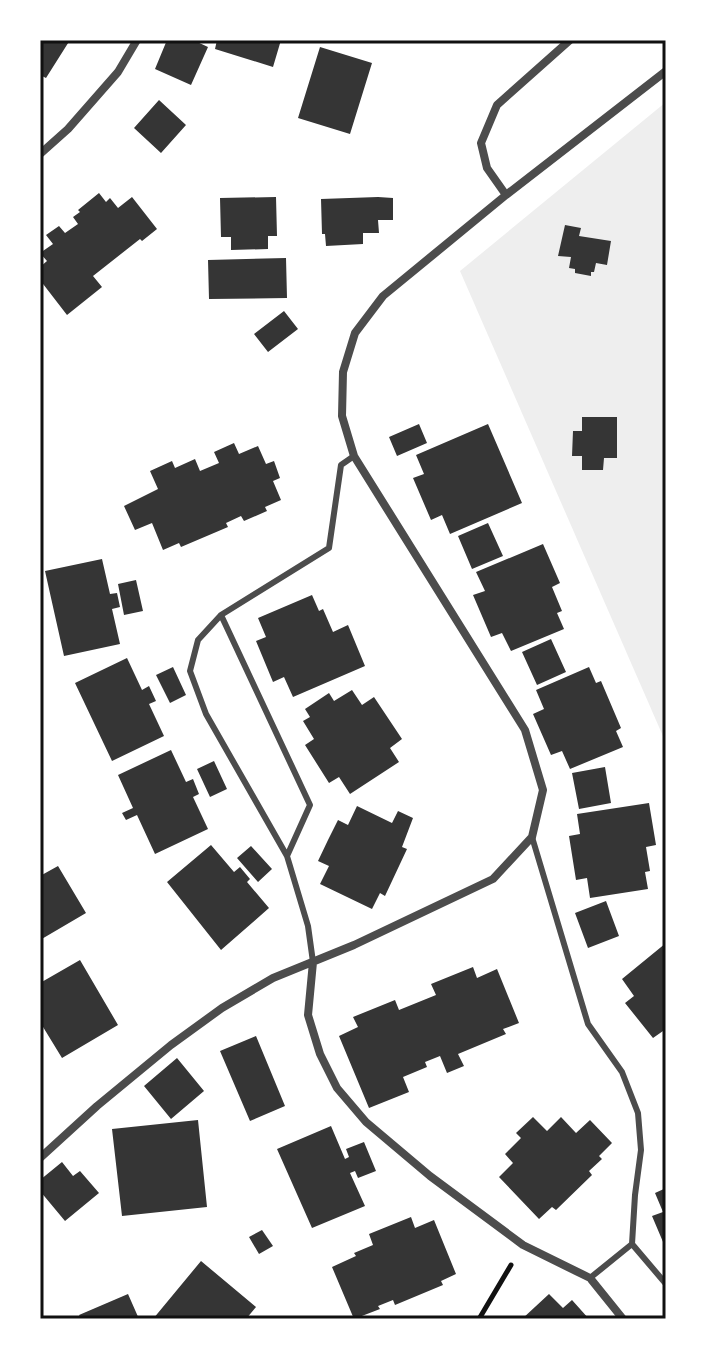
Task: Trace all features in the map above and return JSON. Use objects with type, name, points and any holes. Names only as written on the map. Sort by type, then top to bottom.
[{"type":"street","points":[[40,154],[68,129],[118,72],[137,40]]},
{"type":"street","points":[[506,195],[487,168],[481,143],[486,130],[497,105],[570,40]]},
{"type":"street","points":[[40,1158],[158,1055],[222,1008],[273,978],[354,945],[493,879],[532,837],[543,790],[525,730],[354,456],[342,416],[343,372],[355,333],[383,296],[506,195],[666,71]]},
{"type":"street","points":[[313,962],[308,1015],[320,1054],[337,1088],[366,1122],[430,1176],[523,1245],[590,1278],[623,1319]]},
{"type":"lane","points":[[313,962],[308,926],[287,856],[206,714],[190,671],[198,640],[221,615],[329,548],[341,465],[354,456]]},
{"type":"lane","points":[[221,615],[310,805],[287,856]]},
{"type":"lane","points":[[532,837],[588,1024],[622,1072],[638,1113],[641,1150],[632,1244],[666,1284]]},
{"type":"lane","points":[[590,1278],[632,1244]]},
{"type":"path","points":[[479,1319],[523,1245]]},
{"type":"shaded area","points":[[666,102],[666,743],[460,271]]},
{"type":"building","points":[[40,40],[70,40],[46,78],[40,75]]},
{"type":"building","points":[[167,40],[193,40],[208,47],[191,85],[155,69]]},
{"type":"building","points":[[217,40],[281,40],[273,67],[215,49]]},
{"type":"building","points":[[320,47],[372,63],[350,134],[298,118]]},
{"type":"building","points":[[159,100],[186,125],[161,153],[134,128]]},
{"type":"building","points":[[99,193],[106,202],[110,198],[118,208],[132,197],[157,229],[93,276],[102,287],[67,315],[40,280],[40,267],[47,261],[40,253],[53,244],[46,235],[59,226],[65,233],[78,224],[73,217]]},
{"type":"building","points":[[276,197],[277,236],[268,236],[268,249],[231,250],[231,237],[221,237],[220,198]]},
{"type":"building","points":[[393,198],[393,220],[378,220],[379,233],[363,233],[363,244],[326,246],[325,234],[322,234],[321,199]]},
{"type":"building","points":[[565,225],[581,228],[579,236],[611,241],[607,265],[596,263],[591,276],[575,273],[575,269],[569,268],[571,257],[558,256]]},
{"type":"building","points":[[286,258],[287,298],[209,299],[208,260]]},
{"type":"building","points":[[284,311],[298,329],[268,352],[254,334]]},
{"type":"building","points":[[582,417],[617,417],[617,458],[604,458],[603,470],[582,470],[582,456],[572,456],[573,431],[582,431]]},
{"type":"building","points":[[419,424],[427,443],[397,456],[389,437]]},
{"type":"building","points":[[488,424],[522,503],[450,534],[442,515],[431,520],[413,478],[424,474],[416,455]]},
{"type":"building","points":[[234,443],[239,454],[258,446],[266,464],[274,461],[280,478],[273,481],[281,500],[265,507],[267,511],[244,521],[241,516],[226,523],[228,527],[181,547],[179,543],[163,550],[152,523],[135,530],[124,506],[158,489],[150,471],[172,461],[175,468],[195,459],[200,471],[219,463],[214,452]]},
{"type":"building","points":[[488,523],[503,556],[472,569],[458,536]]},
{"type":"building","points":[[543,544],[560,583],[552,587],[562,611],[557,613],[564,629],[511,651],[502,633],[491,637],[473,595],[485,591],[476,572]]},
{"type":"building","points":[[102,559],[110,594],[117,593],[120,607],[112,609],[120,644],[64,656],[45,571]]},
{"type":"building","points":[[136,580],[143,611],[124,615],[118,584]]},
{"type":"building","points":[[312,595],[319,611],[323,609],[333,632],[348,625],[365,666],[293,697],[284,677],[273,682],[256,641],[266,637],[258,618]]},
{"type":"building","points":[[551,639],[566,672],[537,685],[522,652]]},
{"type":"building","points":[[127,658],[142,690],[149,686],[156,701],[149,704],[164,736],[112,761],[75,683]]},
{"type":"building","points":[[173,667],[186,695],[170,703],[156,675]]},
{"type":"building","points":[[589,667],[596,683],[601,681],[621,728],[616,731],[623,747],[570,769],[562,751],[551,755],[533,714],[544,709],[536,690]]},
{"type":"building","points":[[352,690],[362,705],[374,697],[402,739],[390,748],[399,762],[350,794],[339,777],[329,783],[305,745],[314,739],[303,721],[310,717],[305,709],[329,693],[334,701]]},
{"type":"building","points":[[171,750],[186,782],[193,779],[199,794],[193,797],[208,829],[155,854],[137,815],[126,820],[122,813],[133,808],[118,775]]},
{"type":"building","points":[[214,761],[227,789],[210,797],[197,769]]},
{"type":"building","points":[[605,767],[611,803],[579,809],[572,773]]},
{"type":"building","points":[[649,803],[656,845],[646,847],[650,871],[645,872],[648,889],[590,898],[587,878],[576,880],[569,836],[580,834],[577,814]]},
{"type":"building","points":[[357,806],[392,823],[398,811],[413,818],[402,847],[407,849],[385,896],[380,893],[372,909],[320,884],[329,866],[318,861],[338,820],[348,825]]},
{"type":"building","points":[[211,845],[234,872],[240,867],[250,879],[247,882],[269,908],[221,950],[167,882]]},
{"type":"building","points":[[251,846],[272,869],[258,882],[237,858]]},
{"type":"building","points":[[58,866],[86,913],[40,940],[40,876]]},
{"type":"building","points":[[606,901],[619,936],[588,948],[575,913]]},
{"type":"building","points":[[666,943],[666,1035],[663,1031],[653,1038],[625,1003],[634,996],[622,979]]},
{"type":"building","points":[[80,960],[118,1025],[62,1058],[40,1022],[40,983]]},
{"type":"building","points":[[473,967],[477,978],[497,969],[519,1023],[503,1029],[506,1034],[458,1054],[464,1066],[447,1073],[440,1056],[425,1062],[427,1067],[403,1077],[409,1092],[369,1108],[339,1036],[358,1027],[353,1017],[395,1000],[399,1010],[436,995],[431,984]]},
{"type":"building","points":[[256,1036],[285,1106],[250,1121],[220,1051]]},
{"type":"building","points":[[177,1058],[204,1091],[171,1119],[144,1086]]},
{"type":"building","points":[[533,1117],[547,1131],[561,1117],[576,1133],[590,1120],[612,1143],[599,1156],[602,1159],[589,1171],[592,1175],[556,1210],[552,1207],[539,1219],[499,1177],[513,1163],[505,1154],[521,1138],[516,1133]]},
{"type":"building","points":[[198,1120],[207,1207],[122,1216],[112,1129]]},
{"type":"building","points":[[331,1126],[345,1159],[349,1157],[346,1149],[364,1142],[376,1171],[358,1178],[355,1171],[350,1173],[365,1206],[312,1228],[277,1149]]},
{"type":"building","points":[[62,1162],[73,1176],[80,1171],[99,1193],[65,1221],[40,1191],[40,1180]]},
{"type":"building","points":[[666,1188],[666,1249],[652,1216],[663,1212],[655,1193]]},
{"type":"building","points":[[411,1217],[415,1228],[434,1220],[456,1274],[441,1281],[443,1285],[395,1305],[393,1300],[354,1319],[332,1267],[373,1245],[369,1234]]},
{"type":"building","points":[[262,1230],[273,1246],[259,1254],[249,1237]]},
{"type":"building","points":[[201,1261],[256,1307],[246,1319],[153,1319]]},
{"type":"building","points":[[128,1294],[139,1319],[81,1319],[79,1315]]},
{"type":"building","points":[[549,1294],[563,1308],[572,1300],[589,1319],[522,1319]]}]
